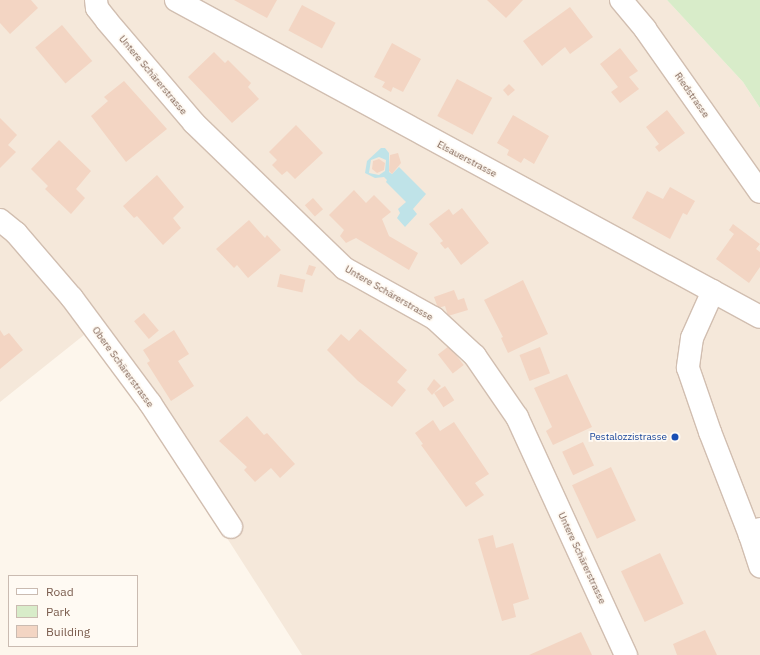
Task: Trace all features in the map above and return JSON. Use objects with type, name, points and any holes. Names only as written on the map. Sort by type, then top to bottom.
[{"type":"street","name":"Untere Schärerstrasse","points":[[96,0],[97,8],[107,21],[194,123],[344,268],[434,318],[475,356],[517,417],[626,655]]},
{"type":"street","name":"Elsauerstrasse","points":[[176,0],[760,317]]},
{"type":"street","name":"Riedstrasse","points":[[621,0],[645,29],[760,192]]},
{"type":"street","name":"Obere Schärerstrasse","points":[[0,220],[16,233],[108,347],[150,403],[231,527]]},
{"type":"street","points":[[713,291],[692,338],[688,368],[710,432],[755,532],[760,566]]},
{"type":"shaded area","points":[[0,0],[667,0],[743,82],[760,108],[760,655],[302,655],[120,371],[89,331],[0,402]]},
{"type":"green space","points":[[667,0],[760,0],[760,108],[743,82]]},
{"type":"water","points":[[381,148],[385,148],[389,153],[389,172],[392,174],[399,167],[426,194],[413,209],[417,214],[405,227],[397,218],[400,213],[398,209],[406,202],[386,182],[387,180],[384,177],[375,178],[365,173],[367,161]],"holes":[[[379,157],[386,160],[385,171],[379,175],[369,173],[371,160]]]},
{"type":"building","points":[[0,0],[31,0],[38,8],[10,34],[0,23]]},
{"type":"building","points":[[234,0],[277,0],[267,18]]},
{"type":"building","points":[[487,0],[523,0],[506,18]]},
{"type":"building","points":[[302,5],[336,23],[322,48],[288,31]]},
{"type":"building","points":[[570,7],[593,37],[570,54],[565,47],[542,66],[523,41]]},
{"type":"building","points":[[62,25],[92,61],[65,84],[35,47]]},
{"type":"building","points":[[392,43],[421,59],[403,92],[393,87],[391,92],[382,87],[385,82],[374,77]]},
{"type":"building","points":[[620,48],[638,71],[629,77],[639,89],[620,103],[611,92],[618,87],[600,64]]},
{"type":"building","points":[[214,52],[225,63],[228,60],[251,83],[248,87],[259,99],[232,123],[188,77]]},
{"type":"building","points":[[457,79],[492,98],[473,135],[437,116]]},
{"type":"building","points":[[124,81],[167,129],[126,162],[91,116],[108,101],[104,97]]},
{"type":"building","points":[[509,84],[515,90],[508,96],[503,90]]},
{"type":"building","points":[[667,110],[685,133],[659,152],[655,147],[659,144],[646,127]]},
{"type":"building","points":[[513,115],[549,136],[534,164],[524,158],[521,163],[507,155],[509,150],[497,143]]},
{"type":"building","points":[[0,118],[17,135],[8,145],[16,152],[0,168]]},
{"type":"building","points":[[296,125],[323,153],[295,179],[287,171],[282,175],[272,165],[277,160],[269,152]]},
{"type":"building","points":[[59,140],[91,171],[76,189],[85,198],[71,214],[45,189],[48,186],[31,169]]},
{"type":"building","points":[[398,153],[401,163],[392,174],[389,171],[390,155]]},
{"type":"building","points":[[379,159],[385,163],[384,170],[377,173],[372,169],[373,161]]},
{"type":"building","points":[[157,175],[184,207],[173,218],[181,228],[163,245],[137,216],[134,218],[123,206]]},
{"type":"building","points":[[670,187],[695,201],[687,215],[683,213],[670,239],[632,218],[647,191],[663,199]]},
{"type":"building","points":[[354,190],[366,203],[374,195],[391,212],[382,219],[389,236],[418,253],[409,270],[356,238],[346,243],[340,236],[344,230],[329,215]]},
{"type":"building","points":[[313,198],[323,209],[315,217],[305,205]]},
{"type":"building","points":[[462,208],[489,243],[461,265],[448,247],[445,249],[440,243],[443,241],[429,224],[449,209],[453,215]]},
{"type":"building","points":[[249,220],[265,238],[267,235],[281,250],[248,278],[237,265],[234,268],[216,249]]},
{"type":"building","points":[[733,224],[760,244],[756,249],[760,252],[760,267],[749,283],[716,259],[734,234],[729,230]]},
{"type":"building","points":[[309,265],[316,267],[312,276],[306,274]]},
{"type":"building","points":[[280,274],[305,280],[302,293],[277,287]]},
{"type":"building","points":[[523,280],[548,334],[508,353],[501,338],[503,337],[484,300]]},
{"type":"building","points":[[454,290],[458,300],[464,298],[468,310],[448,316],[445,306],[438,308],[434,297]]},
{"type":"building","points":[[144,313],[159,331],[149,339],[134,321]]},
{"type":"building","points":[[360,329],[407,370],[397,382],[406,390],[392,407],[358,381],[327,350],[341,334],[349,341]]},
{"type":"building","points":[[0,330],[4,336],[9,333],[23,350],[0,369]]},
{"type":"building","points":[[174,330],[189,354],[178,361],[194,386],[171,401],[147,363],[150,361],[143,350]]},
{"type":"building","points":[[449,346],[464,365],[453,374],[438,355]]},
{"type":"building","points":[[540,347],[550,373],[529,381],[519,355]]},
{"type":"building","points":[[567,374],[592,427],[553,445],[546,431],[552,427],[534,388]]},
{"type":"building","points":[[434,379],[441,386],[432,395],[427,389]]},
{"type":"building","points":[[445,386],[454,400],[443,407],[434,393]]},
{"type":"building","points":[[247,416],[264,435],[267,433],[295,464],[280,478],[271,468],[255,482],[244,470],[247,467],[219,441]]},
{"type":"building","points":[[433,420],[440,431],[454,422],[489,474],[475,483],[484,495],[466,507],[421,445],[423,444],[415,433]]},
{"type":"building","points":[[583,442],[594,466],[573,475],[562,452]]},
{"type":"building","points":[[611,467],[636,520],[597,539],[572,485]]},
{"type":"building","points":[[493,535],[496,548],[513,543],[529,599],[513,604],[516,617],[502,621],[478,539]]},
{"type":"building","points":[[660,553],[684,604],[645,622],[621,571]]},
{"type":"building","points":[[705,630],[717,655],[677,655],[673,644]]},
{"type":"building","points":[[581,632],[592,655],[529,655]]},
{"type":"place","name":"Pestalozzistrasse","points":[[675,437]]}]
